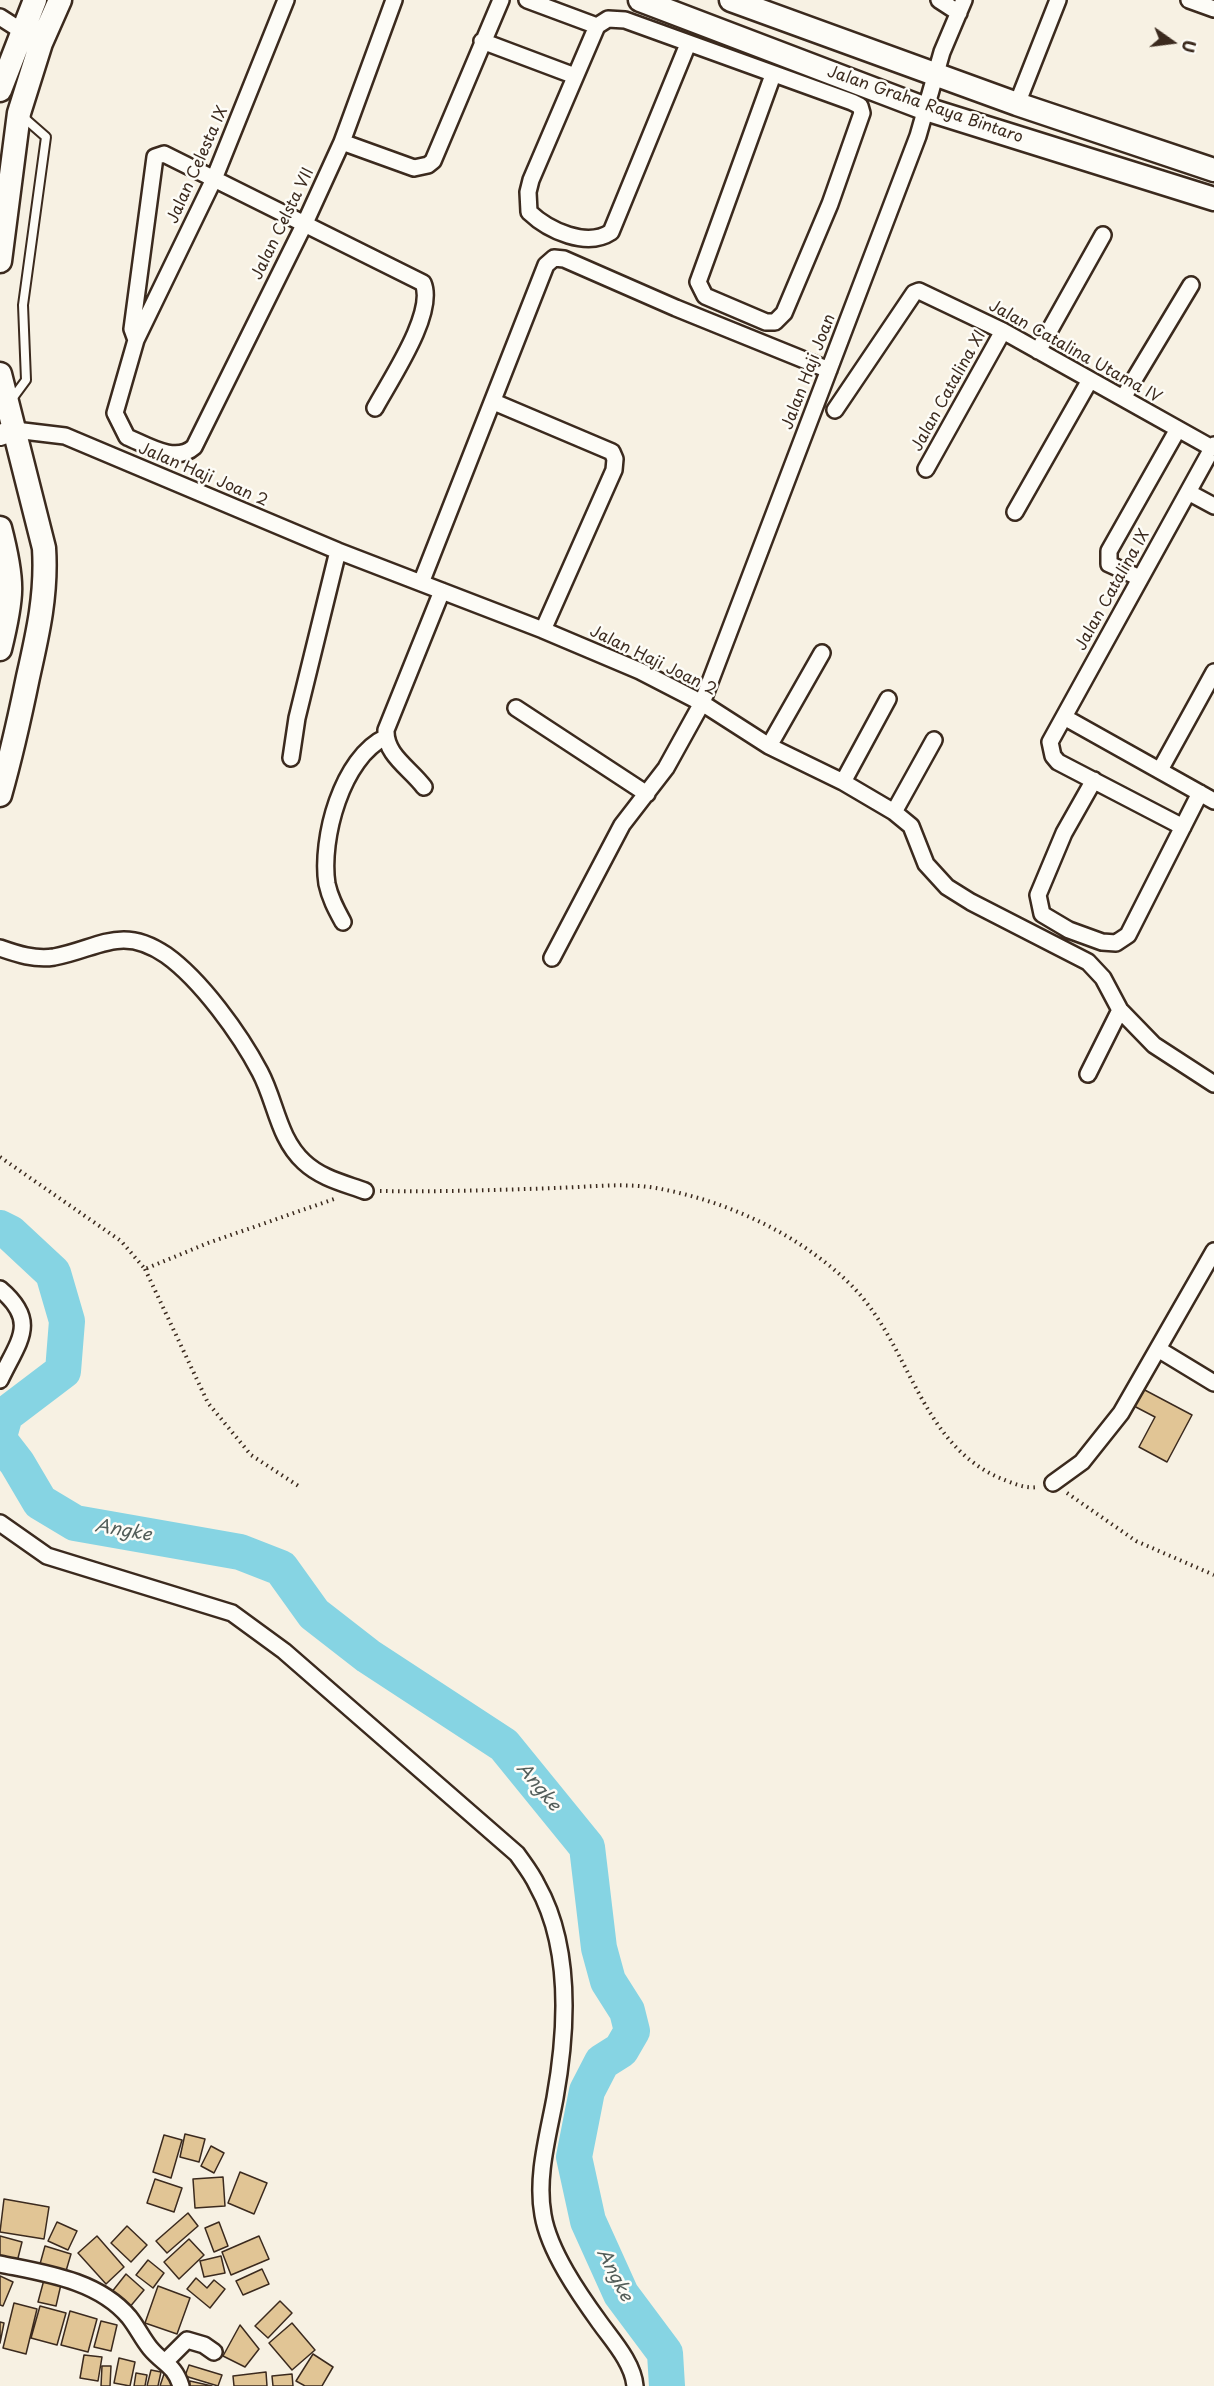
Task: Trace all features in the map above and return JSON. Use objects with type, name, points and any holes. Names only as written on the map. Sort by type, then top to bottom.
[{"type":"main road","points":[[0,90],[35,0]]},
{"type":"main road","points":[[0,261],[19,113],[41,43],[60,0]]},
{"type":"main road","name":"Jalan Graha Raya Bintaro","points":[[640,0],[927,109],[1214,199]]},
{"type":"main road","name":"Jalan Graha Raya Bintaro","points":[[731,0],[1017,104],[1214,170]]},
{"type":"main road","points":[[0,374],[7,433],[44,548],[46,577],[43,609],[0,795]]},
{"type":"main road","points":[[0,528],[11,572],[11,601],[0,649]]},
{"type":"street","name":"Jalan Celesta IX","points":[[118,423],[115,413],[136,340],[214,179],[286,0]]},
{"type":"street","name":"Jalan Celsta VII","points":[[118,423],[127,437],[174,455],[185,455],[194,447],[305,223],[342,142],[394,0]]},
{"type":"street","points":[[342,142],[414,168],[428,165],[436,156],[501,0]]},
{"type":"street","points":[[939,0],[962,6]]},
{"type":"street","points":[[1017,104],[1058,0]]},
{"type":"street","points":[[1189,0],[1214,9]]},
{"type":"street","points":[[532,1],[559,6],[597,26]]},
{"type":"street","name":"Jalan Haji Joan","points":[[552,958],[622,825],[666,768],[702,703],[927,109],[942,52],[962,6]]},
{"type":"street","points":[[0,17],[41,43]]},
{"type":"street","points":[[688,44],[611,231],[601,238],[574,237],[549,226],[529,212],[531,180],[597,26],[608,19],[617,18],[852,102],[860,106],[862,113],[830,204],[784,313],[775,322],[766,322],[705,297],[698,282],[773,75]]},
{"type":"street","points":[[482,41],[575,76]]},
{"type":"street","name":"Jalan Celesta IX","points":[[136,340],[132,329],[155,157],[159,153],[214,179]]},
{"type":"street","points":[[214,179],[423,283],[426,291],[414,335],[375,408]]},
{"type":"street","points":[[1038,351],[1103,235]]},
{"type":"street","points":[[421,583],[546,265],[558,257],[829,370]]},
{"type":"street","points":[[1123,398],[1191,285]]},
{"type":"street","name":"Jalan Catalina Utama IV","points":[[835,410],[914,293],[919,291],[1003,331],[1178,429],[1213,446]]},
{"type":"street","name":"Jalan Catalina XI","points":[[926,469],[1003,331]]},
{"type":"street","points":[[1015,512],[1090,380]]},
{"type":"street","points":[[494,402],[612,452],[615,459],[614,470],[543,630]]},
{"type":"street","points":[[1140,578],[1109,564],[1109,551],[1178,429]]},
{"type":"street","name":"Jalan Haji Joan 2","points":[[7,433],[64,436],[338,551],[543,630],[640,671],[702,703],[769,746],[843,783],[894,812],[911,826],[926,864],[946,887],[970,902],[1088,962],[1103,978],[1120,1010],[1154,1045],[1214,1084]]},
{"type":"street","name":"Jalan Catalina IX","points":[[1094,780],[1058,762],[1050,750],[1052,736],[1213,446]]},
{"type":"street","points":[[1188,492],[1214,506]]},
{"type":"street","points":[[291,758],[297,718],[338,551]]},
{"type":"street","points":[[424,787],[411,770],[389,751],[386,730],[442,591]]},
{"type":"street","points":[[769,746],[822,653]]},
{"type":"street","points":[[1160,770],[1214,672]]},
{"type":"street","points":[[843,783],[888,699]]},
{"type":"street","points":[[516,708],[647,794]]},
{"type":"street","points":[[1064,717],[1214,801]]},
{"type":"street","points":[[343,922],[331,901],[326,866],[335,809],[353,766],[374,742],[386,737]]},
{"type":"street","points":[[894,812],[934,740]]},
{"type":"street","points":[[1184,827],[1094,780],[1064,833],[1038,895],[1038,908],[1042,914],[1069,930],[1102,942],[1116,943],[1123,940],[1128,935],[1184,827],[1200,793]]},
{"type":"street","points":[[0,948],[37,957],[52,957],[100,942],[122,939],[142,943],[166,955],[188,975],[225,1018],[260,1072],[290,1145],[304,1162],[322,1175],[365,1191]]},
{"type":"street","points":[[1088,1074],[1120,1010]]},
{"type":"street","points":[[1053,1483],[1082,1462],[1103,1438],[1158,1349],[1214,1251]]},
{"type":"street","points":[[0,1289],[16,1302],[24,1318],[20,1335],[0,1380]]},
{"type":"street","points":[[1158,1349],[1214,1383]]},
{"type":"street","points":[[0,1523],[47,1556],[232,1613],[284,1651],[517,1854],[538,1886],[551,1918],[560,1952],[564,2021],[543,2167],[541,2189],[543,2217],[561,2262],[627,2362],[634,2386]]},
{"type":"street","points":[[0,2264],[56,2275],[102,2295],[128,2316],[149,2346],[176,2371],[181,2386]]},
{"type":"street","points":[[165,2362],[187,2340],[204,2344],[214,2352]]},
{"type":"lane","points":[[4,407],[26,380],[23,305],[46,137],[19,113]]},
{"type":"path","points":[[0,1157],[121,1241],[145,1269],[208,1403],[251,1455],[300,1487]]},
{"type":"path","points":[[145,1269],[308,1206],[365,1191],[658,1188],[714,1202],[763,1223],[801,1245],[848,1282],[874,1311],[889,1334],[921,1399],[943,1434],[968,1458],[990,1474],[1013,1483],[1033,1488],[1053,1483],[1136,1541],[1214,1575]]},
{"type":"building","points":[[1141,1388],[1192,1415],[1167,1462],[1139,1447],[1155,1417],[1132,1405]]},
{"type":"building","points":[[185,2134],[205,2139],[199,2162],[180,2157]]},
{"type":"building","points":[[164,2135],[182,2140],[171,2178],[153,2172]]},
{"type":"building","points":[[211,2146],[224,2153],[214,2173],[201,2166]]},
{"type":"building","points":[[240,2172],[267,2183],[254,2214],[228,2203]]},
{"type":"building","points":[[223,2177],[225,2206],[195,2208],[193,2179]]},
{"type":"building","points":[[155,2179],[182,2188],[174,2212],[147,2203]]},
{"type":"building","points":[[4,2199],[49,2207],[44,2239],[0,2232]]},
{"type":"building","points":[[188,2213],[198,2226],[167,2253],[156,2241]]},
{"type":"building","points":[[57,2222],[77,2231],[68,2250],[48,2241]]},
{"type":"building","points":[[219,2222],[228,2246],[214,2252],[205,2228]]},
{"type":"building","points":[[127,2226],[147,2245],[131,2262],[111,2243]]},
{"type":"building","points":[[0,2236],[22,2242],[16,2266],[0,2261]]},
{"type":"building","points":[[97,2236],[124,2267],[106,2284],[78,2253]]},
{"type":"building","points":[[259,2236],[269,2259],[231,2275],[222,2252]]},
{"type":"building","points":[[189,2239],[204,2255],[179,2279],[164,2262]]},
{"type":"building","points":[[45,2246],[71,2254],[66,2271],[40,2264]]},
{"type":"building","points":[[221,2256],[225,2273],[204,2277],[200,2261]]},
{"type":"building","points":[[148,2260],[164,2273],[153,2288],[136,2275]]},
{"type":"building","points":[[262,2269],[269,2284],[243,2295],[236,2281]]},
{"type":"building","points":[[126,2274],[144,2290],[129,2308],[111,2293]]},
{"type":"building","points":[[0,2276],[13,2282],[3,2306],[0,2305]]},
{"type":"building","points":[[45,2276],[62,2280],[56,2306],[38,2302]]},
{"type":"building","points":[[196,2278],[207,2288],[214,2280],[225,2289],[210,2308],[187,2289]]},
{"type":"building","points":[[158,2286],[190,2298],[177,2334],[145,2323]]},
{"type":"building","points":[[280,2301],[292,2313],[268,2338],[255,2326]]},
{"type":"building","points":[[14,2303],[37,2309],[26,2354],[3,2348]]},
{"type":"building","points":[[40,2306],[66,2313],[57,2345],[31,2338]]},
{"type":"building","points":[[70,2311],[97,2319],[88,2352],[61,2345]]},
{"type":"building","points":[[101,2321],[117,2325],[111,2351],[94,2347]]},
{"type":"building","points":[[0,2322],[4,2323],[0,2343]]},
{"type":"building","points":[[292,2323],[315,2350],[292,2370],[269,2343]]},
{"type":"building","points":[[240,2325],[259,2349],[245,2367],[223,2356]]},
{"type":"building","points":[[313,2354],[333,2367],[322,2386],[305,2386],[296,2381]]},
{"type":"building","points":[[84,2355],[102,2357],[98,2381],[80,2378]]},
{"type":"building","points":[[119,2358],[135,2362],[130,2386],[114,2383]]},
{"type":"building","points":[[189,2365],[222,2375],[218,2386],[185,2376]]},
{"type":"building","points":[[102,2366],[111,2366],[110,2386],[101,2386]]},
{"type":"building","points":[[151,2370],[161,2372],[158,2386],[147,2386]]},
{"type":"building","points":[[165,2371],[175,2373],[171,2386],[160,2386]]},
{"type":"building","points":[[266,2372],[267,2386],[234,2386],[233,2376]]},
{"type":"building","points":[[136,2373],[147,2375],[145,2386],[134,2386]]},
{"type":"building","points":[[292,2374],[293,2386],[273,2386],[272,2376]]},
{"type":"building","points":[[190,2381],[212,2386],[189,2386]]},
{"type":"waterway","name":"Angke","points":[[0,1228],[10,1233],[53,1273],[67,1321],[63,1371],[5,1415],[0,1433]]},
{"type":"waterway","name":"Angke","points":[[0,1441],[17,1463],[40,1502],[75,1523],[240,1552],[281,1568],[314,1614],[368,1656],[504,1745],[587,1847],[599,1948],[608,1981],[627,2011],[632,2031],[621,2050],[602,2062],[587,2091],[574,2157],[588,2221],[621,2294],[665,2353],[667,2386]]}]
